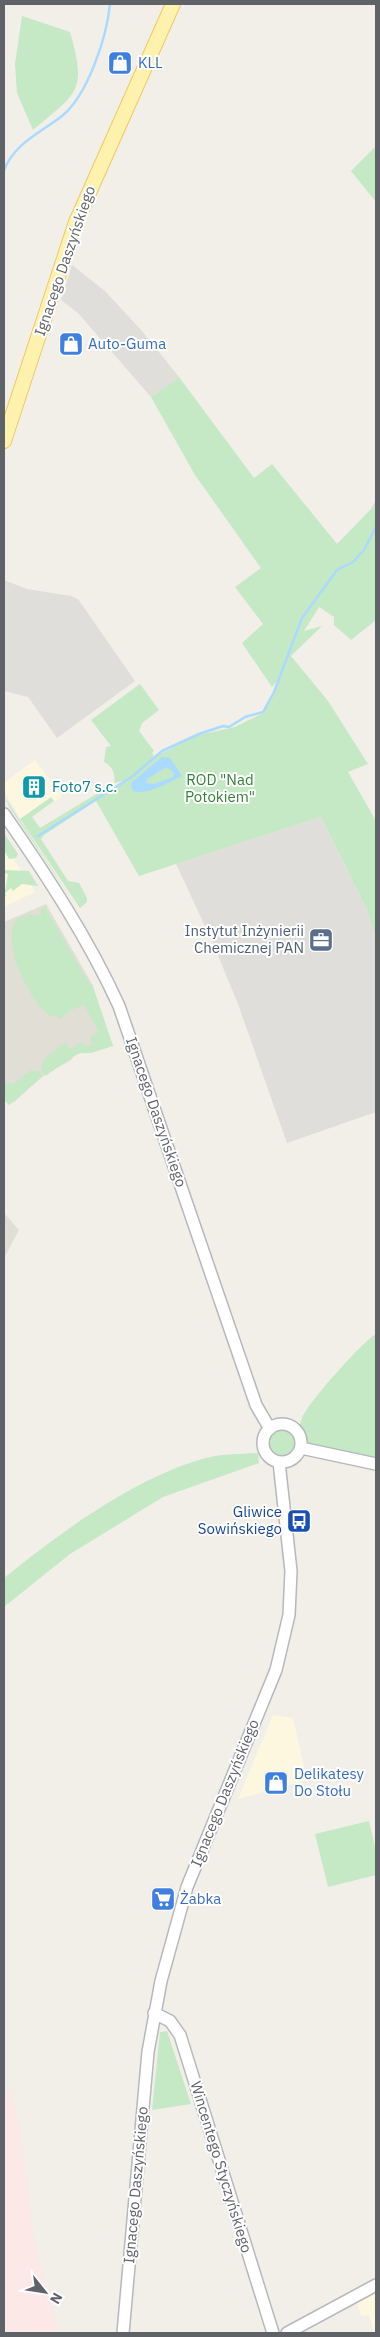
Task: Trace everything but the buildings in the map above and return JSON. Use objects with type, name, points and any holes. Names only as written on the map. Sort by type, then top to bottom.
[{"type":"main road","name":"Ignacego Daszyńskiego","points":[[4,441],[76,222],[173,4]]},
{"type":"street","name":"Ignacego Daszyńskiego","points":[[4,814],[72,916],[100,964],[119,1006],[256,1405],[270,1429]]},
{"type":"street","points":[[281,1424],[292,1428],[300,1437],[300,1448],[294,1458],[279,1462],[273,1460],[264,1451],[263,1439],[270,1429],[281,1424]]},
{"type":"street","points":[[300,1448],[376,1464]]},
{"type":"street","name":"Ignacego Daszyńskiego","points":[[123,2333],[148,2052],[154,2014],[173,1932],[192,1873],[269,1686],[283,1646],[290,1605],[291,1571],[279,1462]]},
{"type":"street","name":"Wincentego Styczyńskiego","points":[[154,2014],[170,2021],[180,2034],[273,2333]]},
{"type":"street","points":[[287,2333],[376,2285]]},
{"type":"shaded area","points":[[72,265],[105,291],[142,331],[179,377],[151,397],[78,313],[61,300]]},
{"type":"shaded area","points":[[4,580],[27,589],[71,596],[78,599],[135,681],[57,738],[28,697],[4,691]]},
{"type":"shaded area","points":[[35,760],[62,796],[23,823],[4,791],[4,783]]},
{"type":"shaded area","points":[[321,817],[367,910],[376,940],[376,1112],[287,1143],[238,1004],[212,941],[176,864]]},
{"type":"shaded area","points":[[4,845],[35,892],[4,907]]},
{"type":"shaded area","points":[[46,904],[92,984],[113,1046],[74,1055],[71,1060],[43,1076],[13,1103],[4,1093],[4,922]]},
{"type":"shaded area","points":[[4,1213],[19,1230],[4,1258]]},
{"type":"shaded area","points":[[273,1715],[293,1718],[307,1780],[238,1799]]},
{"type":"shaded area","points":[[11,2091],[20,2131],[35,2245],[58,2333],[4,2333],[4,2093]]},
{"type":"shaded area","points":[[376,2292],[375,2333],[369,2315],[361,2316],[357,2303]]},
{"type":"green space","points":[[22,16],[70,32],[78,67],[78,79],[75,89],[69,98],[33,130],[17,93],[15,64]]},
{"type":"green space","points":[[376,146],[376,202],[351,171]]},
{"type":"green space","name":"ROD \"Nad Potokiem\"","points":[[179,377],[254,478],[272,464],[337,544],[371,509],[376,500],[376,620],[351,640],[334,625],[334,617],[319,607],[304,631],[322,626],[291,656],[328,701],[368,764],[348,772],[376,821],[376,940],[367,910],[321,817],[139,876],[96,801],[44,835],[41,839],[68,881],[79,883],[87,898],[87,902],[80,908],[20,819],[51,797],[54,801],[32,817],[40,828],[113,784],[116,788],[140,771],[127,780],[114,783],[113,771],[104,762],[106,747],[111,746],[91,720],[140,684],[159,710],[142,723],[139,731],[154,751],[152,753],[154,756],[145,766],[158,755],[198,735],[235,727],[263,713],[279,679],[272,687],[242,643],[263,624],[235,587],[261,568],[195,475],[151,397]]},
{"type":"green space","points":[[4,796],[75,904],[10,808]]},
{"type":"green space","points":[[4,833],[18,854],[16,858],[9,859],[5,852]]},
{"type":"green space","points":[[4,870],[29,871],[38,886],[22,884],[13,891],[11,888],[5,893],[6,896],[4,897],[8,874],[4,873]]},
{"type":"green space","points":[[45,907],[90,985],[92,984],[113,1046],[91,1053],[79,1053],[45,1076],[41,1068],[44,1059],[65,1042],[70,1049],[81,1042],[87,1047],[92,1044],[90,1037],[99,1032],[84,1005],[71,1010],[59,1020],[56,1015],[52,1017],[43,1010],[35,999],[20,972],[12,943],[12,930],[16,920],[28,915],[42,916],[39,910]]},
{"type":"green space","points":[[31,1070],[39,1071],[43,1076],[9,1105],[4,1100],[4,1082],[13,1084]]},
{"type":"green space","points":[[376,1334],[376,1459],[303,1444],[300,1424],[306,1410],[348,1360]]},
{"type":"green space","points":[[282,1431],[291,1435],[295,1444],[291,1453],[282,1457],[273,1453],[269,1444],[273,1435]]},
{"type":"green space","points":[[258,1454],[259,1463],[163,1497],[70,1554],[4,1607],[4,1578],[50,1542],[101,1507],[155,1477],[183,1465],[215,1456]]},
{"type":"green space","points":[[369,1821],[376,1851],[376,1875],[328,1887],[315,1834]]},
{"type":"green space","points":[[167,2031],[191,2104],[152,2110],[160,2032]]},
{"type":"water","points":[[162,757],[170,758],[182,776],[145,792],[133,791],[132,782]],"holes":[[[167,767],[174,773],[173,777],[154,784],[146,783],[147,779]]]},
{"type":"waterway","points":[[4,170],[21,146],[62,116],[80,94],[95,64],[105,32],[110,4]]},
{"type":"waterway","points":[[38,836],[133,776],[162,751],[199,734],[223,726],[229,727],[245,717],[263,712],[274,692],[302,618],[337,570],[353,562],[364,550],[376,527]]},
{"type":"place","name":"KLL","points":[[120,63]]},
{"type":"place","name":"Auto-Guma","points":[[71,344]]},
{"type":"place","name":"Foto7 s.c.","points":[[34,787]]},
{"type":"place","name":"Instytut Inżynierii Chemicznej PAN","points":[[321,940]]},
{"type":"place","name":"Gliwice Sowińskiego","points":[[299,1521]]},
{"type":"place","name":"Delikatesy Do Stołu","points":[[276,1783]]},
{"type":"place","name":"Żabka","points":[[163,1899]]}]
